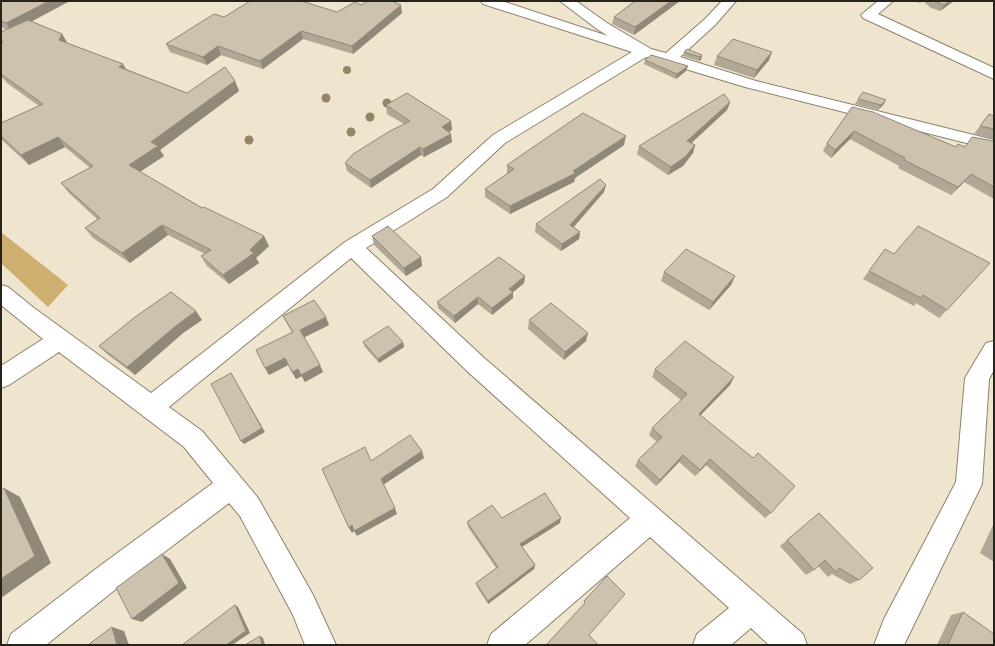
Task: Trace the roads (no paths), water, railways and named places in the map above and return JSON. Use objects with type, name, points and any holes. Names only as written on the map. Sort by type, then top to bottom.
[{"type":"street","points":[[488,1],[759,86],[994,145]]},
{"type":"street","points":[[567,1],[602,26],[645,51]]},
{"type":"street","points":[[669,59],[710,22],[729,1]]},
{"type":"street","points":[[884,1],[868,16],[994,74]]},
{"type":"street","points":[[150,408],[352,247],[440,193],[499,140],[645,51]]},
{"type":"street","points":[[352,247],[474,364],[792,645]]},
{"type":"street","points":[[1,292],[59,340],[193,439],[249,507],[303,605],[321,645]]},
{"type":"street","points":[[1,378],[59,340]]},
{"type":"street","points":[[889,645],[894,630],[969,484],[986,383],[994,350]]},
{"type":"street","points":[[22,645],[111,575],[231,485]]},
{"type":"street","points":[[514,641],[650,519]]},
{"type":"street","points":[[708,645],[751,609]]}]
